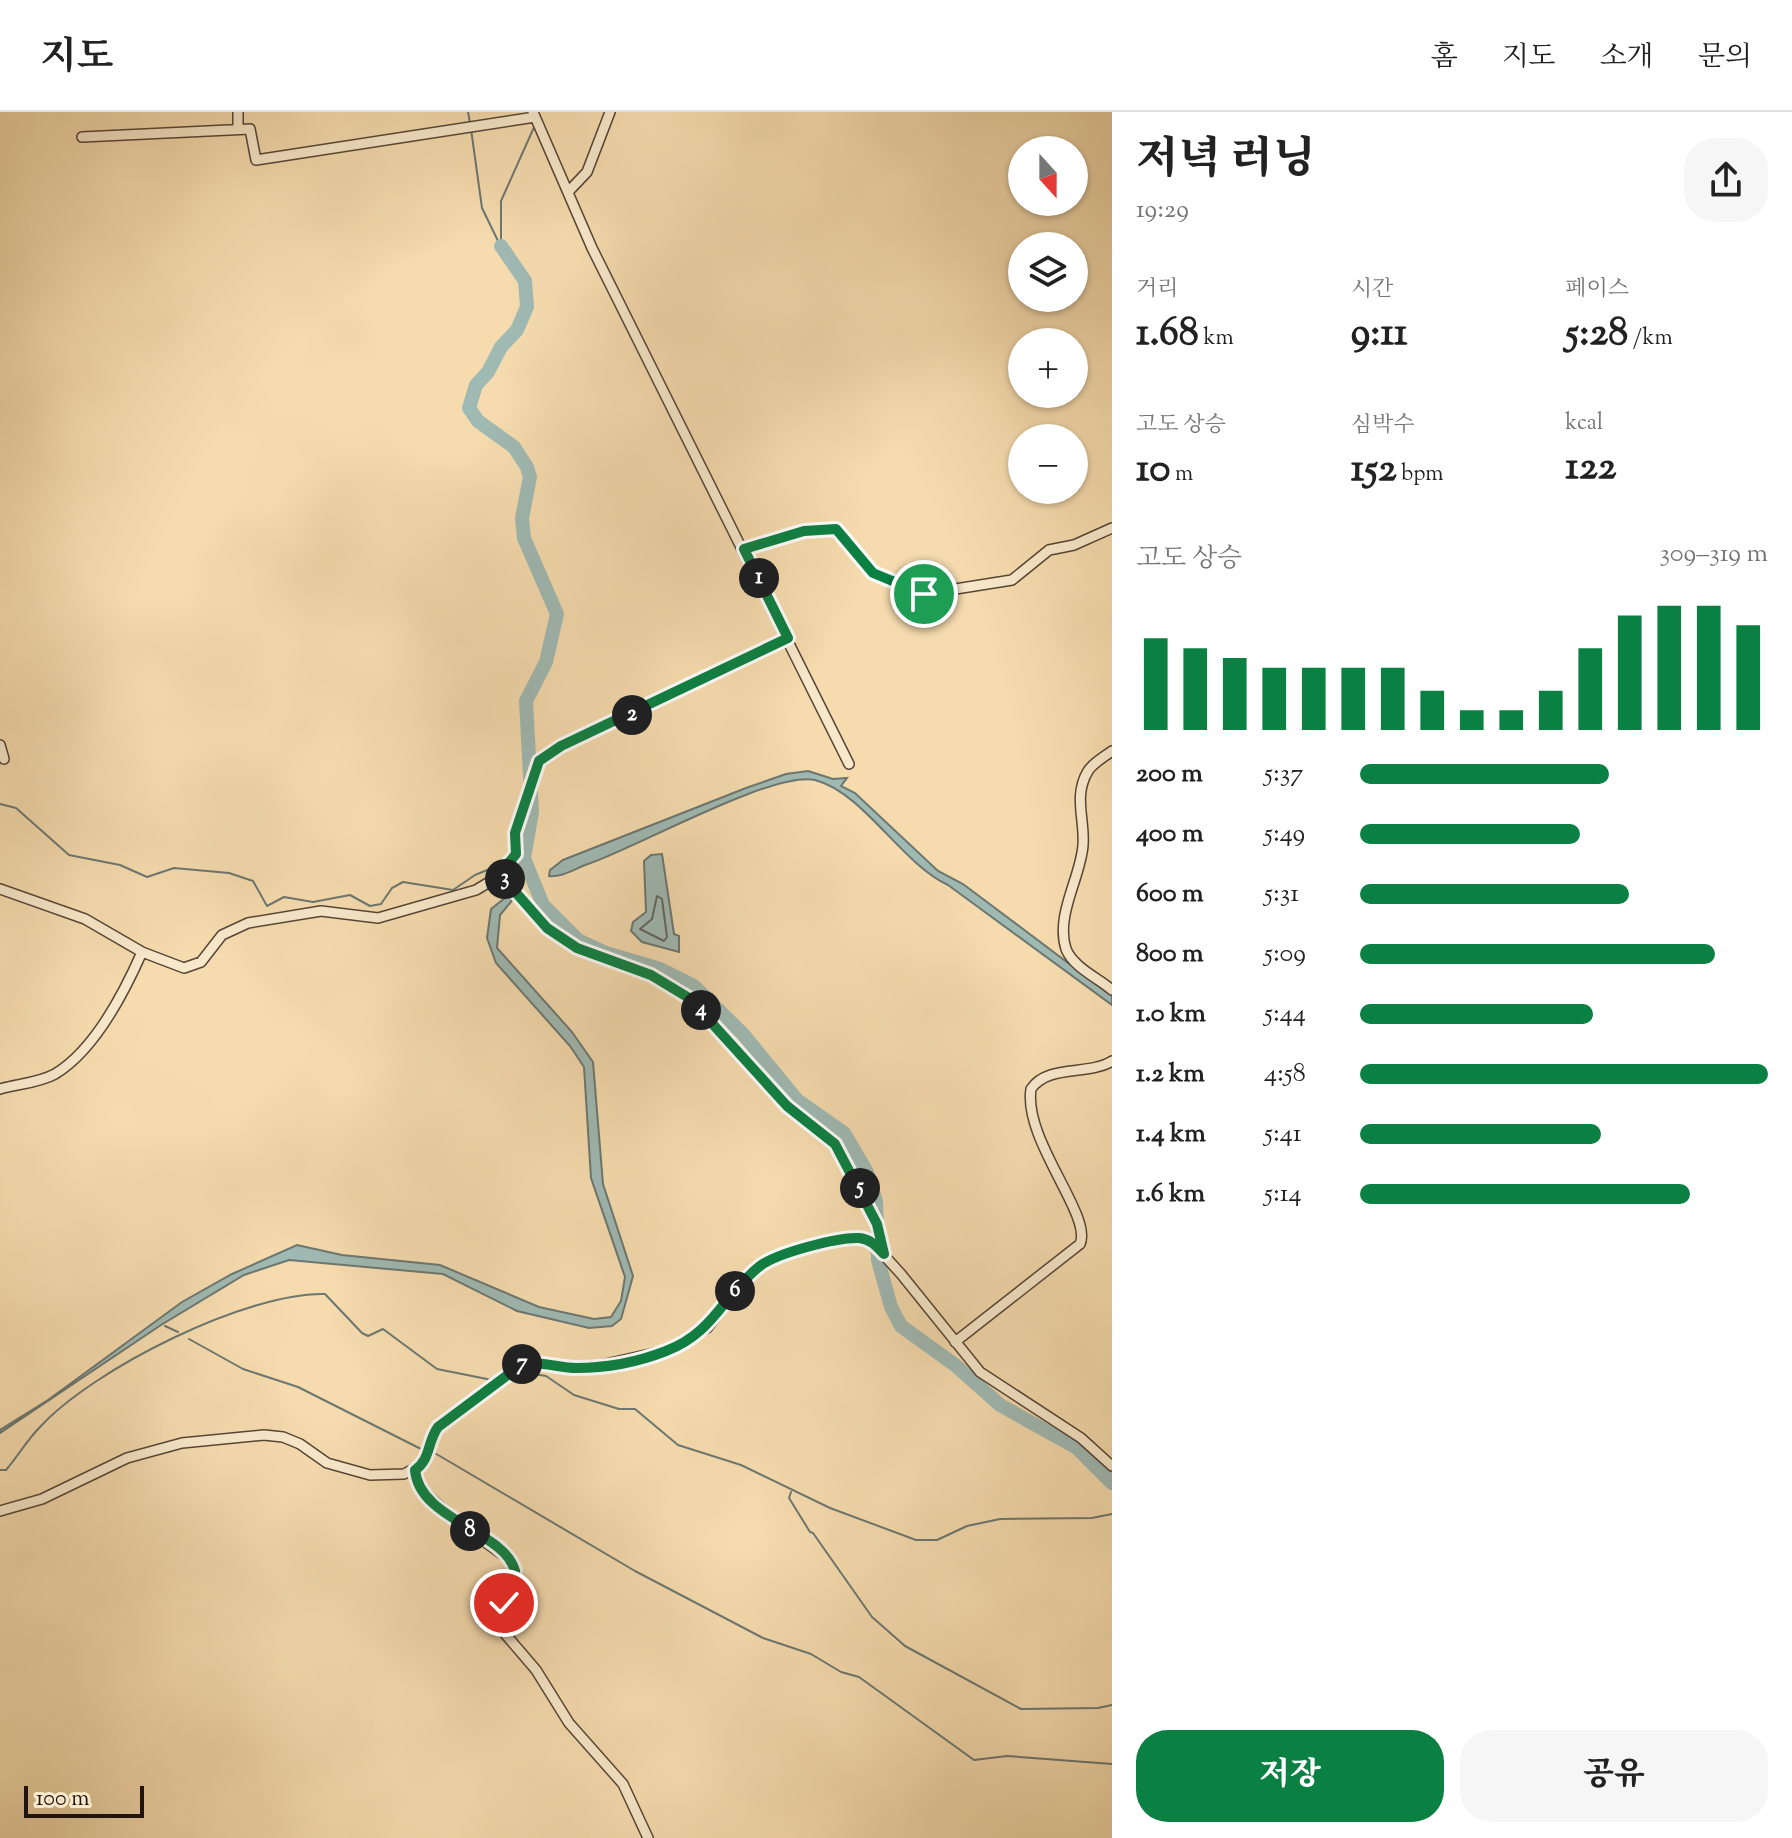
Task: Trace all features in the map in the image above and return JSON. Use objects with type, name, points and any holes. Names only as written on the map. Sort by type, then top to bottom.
[{"type":"street","points":[[238,112],[238,129]]},
{"type":"street","points":[[568,192],[587,172],[610,112]]},
{"type":"street","points":[[82,137],[250,129],[256,160],[375,144],[534,115],[607,280],[849,764]]},
{"type":"street","points":[[744,549],[804,531],[836,529],[873,573],[924,594],[943,593],[1012,580],[1049,550],[1074,545],[1112,528]]},
{"type":"street","points":[[0,889],[85,919],[142,952],[178,967],[191,968],[206,958],[222,935],[274,916],[321,911],[378,918],[410,906],[459,896],[496,878],[516,854],[515,833],[539,761],[561,746],[788,638]]},
{"type":"street","points":[[0,745],[4,759]]},
{"type":"street","points":[[1112,751],[1088,771],[1082,790],[1079,815],[1083,847],[1068,905],[1064,941],[1071,957],[1112,990]]},
{"type":"street","points":[[496,878],[504,879],[547,928],[577,948],[651,975],[689,998],[787,1106],[835,1144],[877,1224],[884,1254]]},
{"type":"street","points":[[0,1089],[46,1078],[75,1057],[94,1035],[142,952]]},
{"type":"street","points":[[955,1342],[1080,1244],[1081,1223],[1033,1126],[1029,1107],[1031,1089],[1045,1077],[1098,1068],[1112,1061]]},
{"type":"street","points":[[0,1511],[42,1499],[127,1458],[182,1443],[273,1436],[292,1440],[327,1463],[358,1473],[394,1476],[415,1470],[426,1459],[429,1440],[438,1427],[515,1367],[527,1363],[588,1368],[668,1350],[700,1333],[743,1281],[768,1260],[837,1240],[871,1241],[980,1372],[1081,1438],[1112,1466]]},
{"type":"street","points":[[415,1470],[422,1490],[456,1521],[510,1560],[515,1571],[501,1620],[506,1635],[536,1670],[569,1723],[623,1784],[648,1838]]},
{"type":"water","points":[[808,771],[833,779],[847,778],[841,786],[855,793],[938,871],[963,884],[1112,996],[1112,1005],[931,875],[850,799],[833,787],[815,780],[795,780],[738,798],[610,855],[558,876],[549,876],[550,870],[563,860],[746,788],[786,774]]},
{"type":"water","points":[[662,854],[674,934],[679,936],[679,952],[642,942],[631,931],[633,922],[646,912],[644,861],[651,855]]},
{"type":"water","points":[[510,894],[515,897],[500,915],[497,948],[572,1032],[593,1062],[603,1184],[633,1276],[621,1319],[612,1326],[589,1328],[517,1311],[443,1274],[289,1260],[244,1275],[161,1325],[0,1433],[0,1430],[48,1400],[182,1302],[232,1274],[297,1245],[342,1255],[440,1265],[539,1307],[594,1319],[611,1317],[621,1301],[625,1277],[591,1178],[584,1067],[570,1046],[496,963],[487,938],[491,909]]},
{"type":"waterway","points":[[468,112],[470,123]]},
{"type":"waterway","points":[[501,246],[501,201],[535,125]]},
{"type":"waterway","points":[[471,129],[482,208],[500,245]]},
{"type":"waterway","points":[[501,246],[525,281],[527,307],[517,330],[501,347],[488,372],[476,385],[469,408],[478,421],[514,447],[527,467],[530,477],[522,518],[524,538],[557,614],[546,662],[526,701],[532,812],[524,858],[543,905],[578,940],[606,953],[660,969],[694,986],[743,1034],[797,1100],[844,1133],[867,1172],[876,1201],[878,1260],[891,1307],[901,1326],[955,1365],[1000,1405],[1077,1448],[1112,1483]]},
{"type":"waterway","points":[[0,804],[16,808],[69,855],[120,865],[147,877],[174,868],[229,873],[253,881],[267,906],[284,897],[313,902],[350,895],[370,906],[381,904],[392,888],[403,882],[453,890],[475,875],[502,864]]},
{"type":"waterway","points":[[516,862],[530,870]]},
{"type":"waterway","points":[[0,1470],[6,1470],[35,1432],[64,1405],[133,1359],[215,1320],[293,1297],[325,1294],[362,1333],[368,1336],[383,1329],[437,1369],[492,1380]]},
{"type":"waterway","points":[[165,1326],[178,1332]]},
{"type":"waterway","points":[[189,1339],[243,1369],[298,1387],[425,1451]]},
{"type":"waterway","points":[[502,1382],[533,1374],[546,1376],[574,1395],[619,1409],[635,1409],[678,1445],[741,1465],[830,1508],[916,1540],[937,1540],[967,1526],[1000,1519],[1092,1518],[1112,1514]]},
{"type":"waterway","points":[[433,1452],[635,1571],[763,1638],[811,1654],[841,1672],[859,1677],[974,1760],[1007,1756],[1112,1764]]},
{"type":"waterway","points":[[791,1492],[789,1498],[810,1532],[872,1617],[905,1646],[1021,1709],[1112,1705]]},
{"type":"route","points":[[504,1603],[515,1571],[510,1560],[456,1521],[418,1486],[415,1470],[426,1459],[429,1440],[438,1427],[487,1392],[515,1367],[527,1363],[575,1368],[611,1365],[648,1357],[690,1340],[707,1328],[748,1276],[768,1260],[837,1240],[860,1238],[871,1241],[884,1254],[877,1224],[835,1144],[787,1106],[689,998],[651,975],[577,948],[547,928],[504,879],[496,878],[516,854],[515,833],[539,761],[561,746],[788,638],[744,549],[804,531],[836,529],[866,568],[891,583],[924,594]]}]
